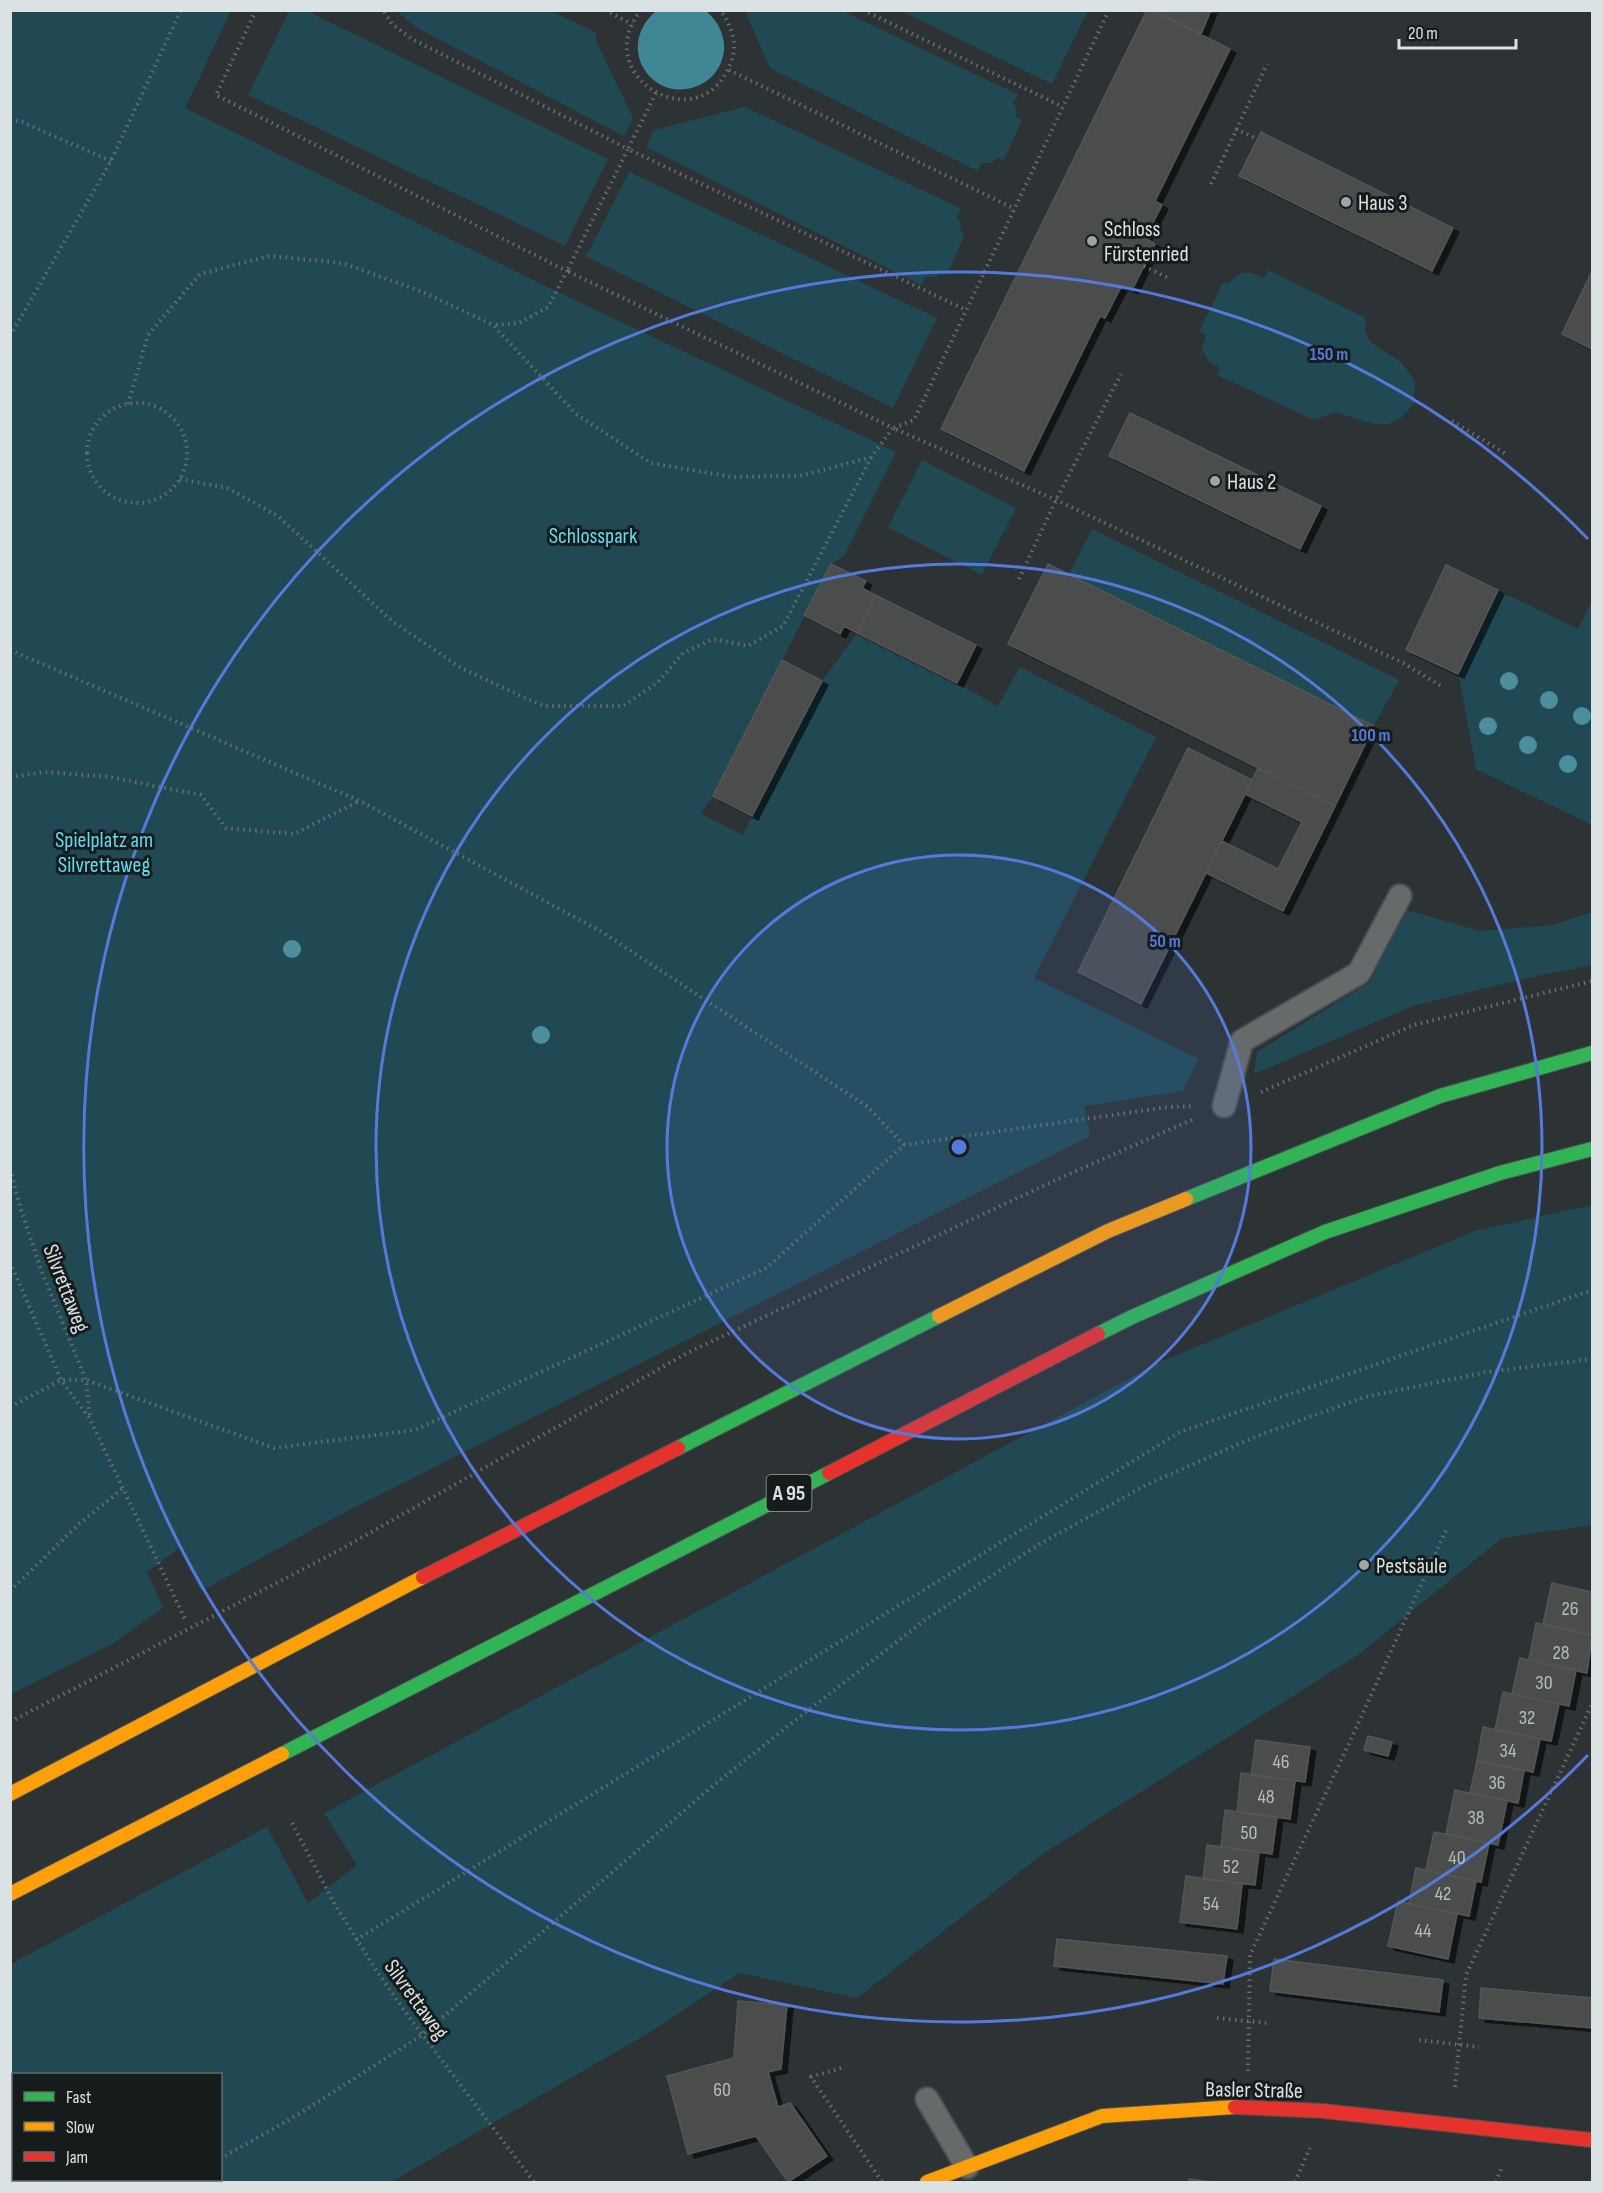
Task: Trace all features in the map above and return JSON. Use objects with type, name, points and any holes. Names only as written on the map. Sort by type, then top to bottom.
[{"type":"main road","points":[[10,1794],[422,1576],[1108,1231],[1440,1096],[1593,1053]]},
{"type":"main road","name":"A 95","points":[[10,1894],[1132,1317],[1325,1232],[1500,1173],[1593,1149]]},
{"type":"main road","name":"Basler Straße","points":[[927,2182],[1102,2116],[1238,2107],[1323,2111],[1593,2140]]},
{"type":"lane","points":[[1224,1106],[1242,1041],[1359,973],[1400,896]]},
{"type":"lane","points":[[927,2099],[967,2167]]},
{"type":"path","points":[[10,336],[111,161],[181,10]]},
{"type":"path","points":[[256,10],[216,94],[567,270],[893,428],[1056,500],[1403,663],[1441,686]]},
{"type":"path","points":[[383,10],[392,24],[412,39],[628,149],[966,310]]},
{"type":"path","points":[[605,10],[632,24]]},
{"type":"path","points":[[641,10],[632,24],[628,39],[628,56],[633,71],[643,84],[656,93],[679,100],[703,95],[714,89],[729,70],[734,57],[732,28],[720,10]]},
{"type":"path","points":[[863,10],[1063,107]]},
{"type":"path","points":[[180,479],[227,488],[278,516],[392,621],[461,668],[543,706],[623,706],[657,683],[683,653],[713,639],[748,645],[783,626],[872,456],[893,428],[914,420],[1109,10]]},
{"type":"path","points":[[1211,184],[1267,64]]},
{"type":"path","points":[[729,70],[1015,208]]},
{"type":"path","points":[[493,325],[519,323],[548,307],[656,93]]},
{"type":"path","points":[[10,120],[22,122],[111,161]]},
{"type":"path","points":[[1236,129],[1257,139]]},
{"type":"path","points":[[128,404],[148,335],[200,274],[269,256],[342,263],[423,292],[493,325],[576,414],[651,463],[733,477],[800,476],[872,456]]},
{"type":"path","points":[[1144,266],[1170,279]]},
{"type":"path","points":[[1019,579],[1056,500],[1121,374]]},
{"type":"path","points":[[128,404],[145,404],[160,409],[173,419],[183,432],[186,465],[180,479],[169,492],[154,501],[138,504],[122,501],[107,494],[96,481],[89,466],[87,450],[90,434],[100,420],[113,409],[128,404]]},
{"type":"path","points":[[1452,421],[1506,454]]},
{"type":"path","points":[[10,650],[360,801],[602,932],[868,1107],[904,1145]]},
{"type":"path","points":[[10,777],[45,772],[121,779],[201,795],[226,828],[294,834],[360,801]]},
{"type":"path","points":[[10,1720],[18,1719],[336,1552],[689,1352],[1058,1179],[1414,1025],[1593,981]]},
{"type":"path","points":[[10,1407],[61,1380],[86,1380],[274,1448],[415,1430],[766,1268],[904,1145],[1168,1107],[1224,1106]]},
{"type":"path","name":"Silvrettaweg","points":[[10,1169],[42,1272],[86,1380],[90,1419]]},
{"type":"path","name":"Silvrettaweg","points":[[10,1262],[61,1380],[90,1419],[184,1619]]},
{"type":"path","points":[[356,1940],[1180,1432],[1593,1290]]},
{"type":"path","points":[[222,2158],[299,2114],[422,2035],[618,1866],[784,1729],[926,1620],[1038,1545],[1146,1485],[1257,1436],[1365,1397],[1487,1372],[1593,1359]]},
{"type":"path","points":[[10,1591],[79,1524],[122,1489]]},
{"type":"path","points":[[1249,2108],[1247,2056],[1250,1955],[1446,1530]]},
{"type":"path","points":[[1453,2124],[1458,2045],[1466,1975],[1593,1704]]},
{"type":"path","name":"Silvrettaweg","points":[[292,1823],[356,1940],[422,2035],[534,2182]]},
{"type":"path","points":[[1217,2018],[1266,2023]]},
{"type":"path","points":[[1419,2040],[1479,2048]]},
{"type":"path","points":[[841,2068],[811,2077],[882,2182]]},
{"type":"green space","points":[[10,11],[231,11],[185,108],[545,286],[896,452],[844,556],[831,564],[713,796],[701,814],[743,835],[822,681],[857,633],[998,706],[1020,667],[1156,737],[1034,978],[1199,1059],[1183,1091],[1084,1106],[1090,1136],[330,1520],[201,1591],[179,1548],[147,1572],[163,1608],[112,1644],[11,1694]]},
{"type":"green space","points":[[289,11],[307,11],[608,159],[565,246],[248,95]]},
{"type":"green space","points":[[398,11],[551,11],[597,33],[595,39],[633,118],[624,136],[419,29]]},
{"type":"green space","points":[[745,11],[842,11],[1019,95],[1013,102],[1017,110],[1016,117],[1022,120],[1003,161],[998,158],[991,163],[981,163],[978,171],[770,68]]},
{"type":"green space","points":[[901,11],[1088,11],[1052,84]]},
{"type":"green space","points":[[745,107],[962,209],[957,216],[961,224],[960,231],[965,234],[947,275],[942,273],[935,277],[925,277],[921,285],[646,147],[654,130]]},
{"type":"green space","points":[[629,172],[937,318],[893,408],[586,256]]},
{"type":"green space","points":[[1268,270],[1366,318],[1365,330],[1370,342],[1402,363],[1415,381],[1414,404],[1401,418],[1388,424],[1374,424],[1336,412],[1314,420],[1217,375],[1220,368],[1209,362],[1202,349],[1206,335],[1199,332],[1223,282],[1228,284],[1244,272],[1264,278]]},
{"type":"green space","points":[[922,460],[1016,508],[982,575],[888,527]]},
{"type":"green space","points":[[1092,529],[1399,680],[1374,726],[1069,575]]},
{"type":"green space","points":[[1499,591],[1578,629],[1592,601],[1592,825],[1476,769],[1459,676]]},
{"type":"green space","points":[[1407,910],[1480,931],[1553,925],[1592,912],[1592,965],[1413,1006],[1254,1074],[1257,1052],[1369,983]]},
{"type":"green space","points":[[1592,1205],[1592,1525],[1502,1538],[1358,1655],[1044,1853],[857,1998],[740,1973],[647,2034],[391,2182],[11,2182],[11,1964],[267,1827],[308,1903],[357,1865],[324,1813],[1160,1362],[1475,1231]]},
{"type":"shaded area","points":[[656,11],[706,11],[714,19],[722,34],[724,51],[718,69],[705,82],[688,89],[671,89],[657,83],[646,72],[639,58],[638,43],[643,26]]},
{"type":"building","name":"Schloss Fürstenried","points":[[1147,10],[1152,10],[1230,49],[1155,201],[1162,205],[1145,238],[1155,244],[1132,290],[1122,285],[1105,318],[1100,316],[1024,471],[941,429]]},
{"type":"building","points":[[1152,10],[1211,10],[1201,34]]},
{"type":"building","name":"Haus 3","points":[[1261,132],[1453,228],[1432,271],[1239,176]]},
{"type":"building","points":[[1592,271],[1592,349],[1562,334]]},
{"type":"building","name":"Haus 2","points":[[1130,413],[1321,506],[1300,549],[1109,456]]},
{"type":"building","points":[[831,564],[866,581],[862,588],[875,595],[857,633],[844,626],[840,634],[804,615]]},
{"type":"building","points":[[1048,564],[1374,726],[1335,806],[1008,644]]},
{"type":"building","points":[[1446,565],[1498,590],[1458,674],[1406,650]]},
{"type":"building","points":[[875,595],[976,645],[957,683],[857,633]]},
{"type":"building","points":[[782,660],[822,681],[752,816],[713,796]]},
{"type":"building","points":[[1188,748],[1252,780],[1141,1004],[1078,972]]},
{"type":"building","points":[[1258,768],[1335,806],[1283,911],[1206,873],[1222,841],[1278,869],[1302,822],[1245,794]]},
{"type":"building","points":[[1552,1583],[1592,1592],[1592,1635],[1543,1624]]},
{"type":"building","points":[[1536,1623],[1592,1635],[1587,1673],[1529,1660]]},
{"type":"building","points":[[1520,1658],[1576,1670],[1569,1706],[1512,1694]]},
{"type":"building","points":[[1503,1692],[1559,1704],[1551,1741],[1495,1730]]},
{"type":"building","points":[[1483,1727],[1540,1739],[1533,1772],[1477,1761]]},
{"type":"building","points":[[1368,1736],[1392,1742],[1388,1756],[1364,1750]]},
{"type":"building","points":[[1256,1740],[1310,1747],[1305,1782],[1251,1775]]},
{"type":"building","points":[[1477,1761],[1524,1771],[1518,1803],[1470,1793]]},
{"type":"building","points":[[1241,1773],[1295,1781],[1290,1819],[1237,1812]]},
{"type":"building","points":[[1455,1790],[1507,1801],[1498,1845],[1446,1834]]},
{"type":"building","points":[[1225,1810],[1277,1817],[1272,1854],[1221,1847]]},
{"type":"building","points":[[1434,1832],[1489,1843],[1481,1882],[1426,1870]]},
{"type":"building","points":[[1207,1845],[1259,1852],[1255,1885],[1203,1879]]},
{"type":"building","points":[[1416,1868],[1476,1881],[1469,1916],[1409,1904]]},
{"type":"building","points":[[1186,1876],[1242,1884],[1237,1929],[1180,1922]]},
{"type":"building","points":[[1398,1901],[1457,1914],[1448,1959],[1388,1946]]},
{"type":"building","points":[[1057,1939],[1227,1956],[1223,1984],[1054,1966]]},
{"type":"building","points":[[1274,1959],[1443,1980],[1439,2012],[1270,1991]]},
{"type":"building","points":[[1481,1988],[1592,1998],[1592,2028],[1479,2018]]},
{"type":"building","points":[[738,2001],[787,2005],[781,2069],[768,2072],[778,2107],[790,2103],[827,2156],[788,2182],[756,2136],[688,2154],[667,2076],[734,2058]]},
{"type":"building","points":[[1189,2179],[1212,2182],[1189,2182]]},
{"type":"traffic: fast","points":[[1186,1199],[1440,1096],[1592,1053]]},
{"type":"traffic: fast","points":[[1098,1334],[1325,1232],[1500,1173],[1592,1149]]},
{"type":"traffic: fast","points":[[678,1448],[939,1316]]},
{"type":"traffic: fast","points":[[282,1754],[829,1473]]},
{"type":"traffic: slow","points":[[939,1316],[1108,1231],[1186,1199]]},
{"type":"traffic: slow","points":[[10,1794],[423,1577]]},
{"type":"traffic: slow","points":[[10,1894],[282,1754]]},
{"type":"traffic: slow","points":[[927,2182],[1102,2116],[1235,2107]]},
{"type":"traffic: jam","points":[[829,1473],[1098,1334]]},
{"type":"traffic: jam","points":[[423,1577],[678,1448]]},
{"type":"traffic: jam","points":[[1235,2107],[1323,2111],[1592,2140]]},
{"type":"place","name":"Haus 3","points":[[1346,202]]},
{"type":"place","name":"Schloss Fürstenried","points":[[1092,241]]},
{"type":"place","name":"Haus 2","points":[[1215,481]]},
{"type":"place","name":"Pestsäule","points":[[1364,1565]]},
{"type":"park label","name":"Schlosspark","points":[[593,535]]},
{"type":"park label","name":"Spielplatz am Silvrettaweg","points":[[104,852]]}]
